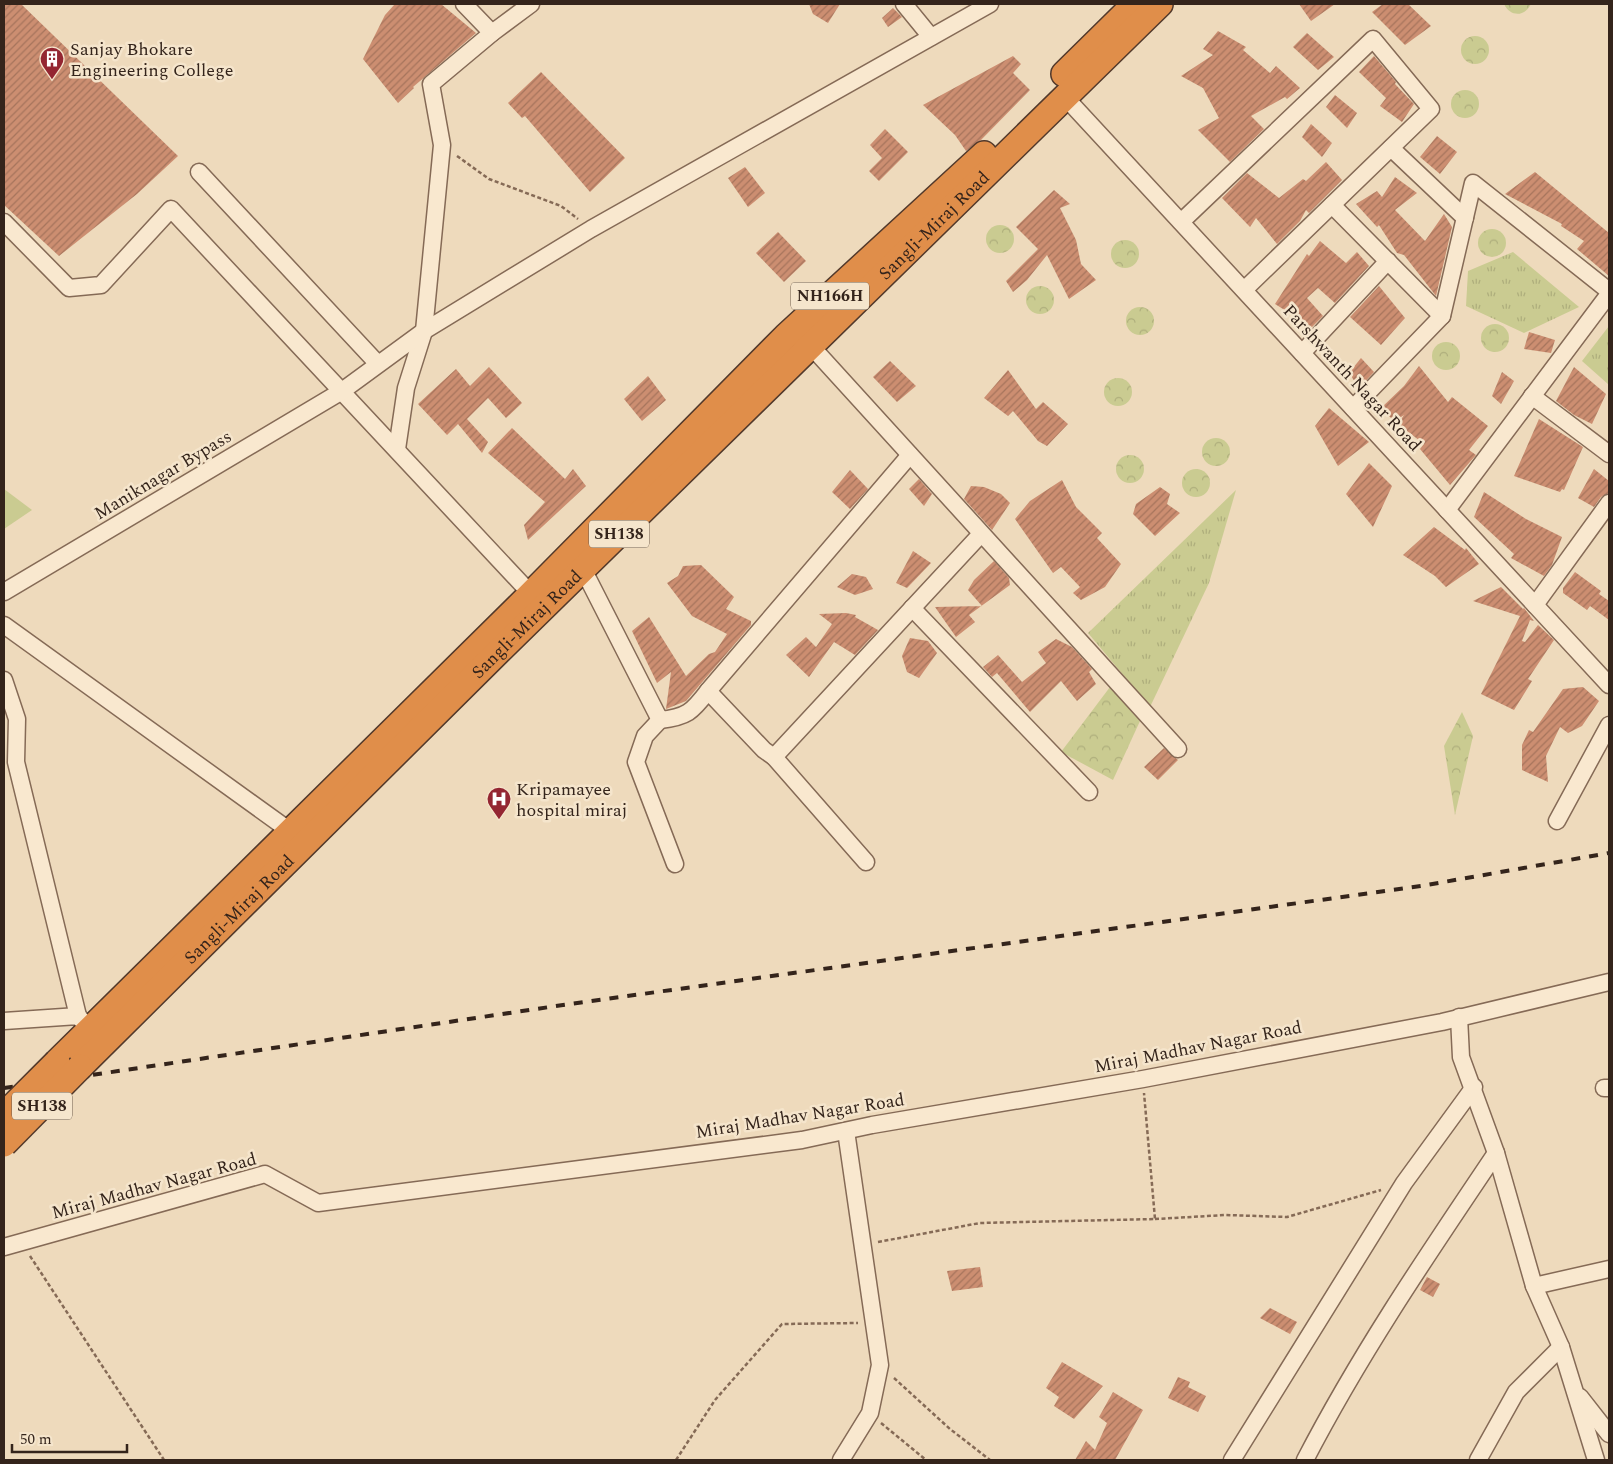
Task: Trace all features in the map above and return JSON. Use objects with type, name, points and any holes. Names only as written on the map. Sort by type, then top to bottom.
[{"type":"highway","name":"Sangli-Miraj Road","points":[[4,1144],[69,1065],[91,1030],[530,594],[786,336],[990,148],[1135,4]]},
{"type":"highway","name":"Sangli-Miraj Road","points":[[91,1030],[583,569],[1160,4]]},
{"type":"highway","name":"Sangli-Miraj Road","points":[[4,1115],[69,1065]]},
{"type":"street","points":[[464,4],[492,32]]},
{"type":"street","points":[[397,450],[406,388],[424,331],[442,144],[431,84],[492,32],[532,4]]},
{"type":"street","points":[[904,4],[931,37]]},
{"type":"street","points":[[199,172],[378,364],[424,331],[591,229],[990,4]]},
{"type":"street","points":[[1181,222],[1373,39],[1431,109],[1244,290]]},
{"type":"street","name":"Parshwanth Nagar Road","points":[[1065,97],[1609,686]]},
{"type":"street","points":[[1391,148],[1465,218]]},
{"type":"street","points":[[1353,408],[1442,316],[1473,183],[1609,292],[1447,510]]},
{"type":"street","points":[[1332,205],[1442,316]]},
{"type":"street","points":[[4,222],[70,288],[101,285],[171,209],[530,594]]},
{"type":"street","points":[[1302,353],[1388,261]]},
{"type":"street","points":[[811,346],[1178,749]]},
{"type":"street","name":"Maniknagar Bypass","points":[[4,592],[342,391],[378,364]]},
{"type":"street","points":[[1532,396],[1609,454]]},
{"type":"street","points":[[674,864],[636,762],[645,736],[660,720],[677,718],[692,712],[910,455]]},
{"type":"street","points":[[1535,605],[1609,503]]},
{"type":"street","points":[[774,757],[981,534]]},
{"type":"street","points":[[583,569],[660,720]]},
{"type":"street","points":[[912,608],[1089,792]]},
{"type":"street","points":[[4,625],[290,831]]},
{"type":"street","points":[[4,680],[17,719],[16,762],[91,1030],[4,1021]]},
{"type":"street","points":[[708,691],[764,750],[774,757],[866,862]]},
{"type":"street","points":[[1557,821],[1609,724]]},
{"type":"street","name":"Miraj Madhav Nagar Road","points":[[4,1247],[265,1174],[318,1203],[802,1140],[872,1125],[1143,1079],[1460,1018],[1609,982]]},
{"type":"street","points":[[1460,1018],[1461,1057],[1474,1087],[1496,1153],[1534,1286],[1561,1348],[1596,1460]]},
{"type":"street","points":[[1232,1460],[1404,1184],[1474,1087]]},
{"type":"street","points":[[841,1460],[870,1413],[880,1365],[861,1245],[846,1131]]},
{"type":"street","points":[[1305,1460],[1336,1401],[1406,1285],[1496,1153]]},
{"type":"street","points":[[1534,1286],[1609,1269]]},
{"type":"street","points":[[1478,1460],[1516,1392],[1561,1348]]},
{"type":"street","points":[[1574,1389],[1609,1434]]},
{"type":"path","points":[[442,144],[489,179],[561,206],[591,229]]},
{"type":"path","points":[[1143,1079],[1155,1219]]},
{"type":"path","points":[[861,1245],[980,1223],[1155,1219],[1226,1215],[1287,1217],[1404,1184]]},
{"type":"path","points":[[21,1242],[164,1460]]},
{"type":"path","points":[[676,1460],[715,1400],[782,1324],[874,1323]]},
{"type":"path","points":[[880,1365],[950,1430],[990,1460]]},
{"type":"path","points":[[870,1413],[926,1460]]},
{"type":"green space","points":[[1504,4],[1531,4],[1525,11],[1518,14],[1510,11]]},
{"type":"green space","points":[[1475,36],[1485,40],[1489,50],[1485,60],[1475,64],[1465,60],[1461,50],[1465,40]]},
{"type":"green space","points":[[1465,90],[1475,94],[1479,104],[1475,114],[1465,118],[1455,114],[1451,104],[1455,94]]},
{"type":"green space","points":[[1000,225],[1010,229],[1014,239],[1010,249],[1000,253],[990,249],[986,239],[990,229]]},
{"type":"green space","points":[[1492,229],[1502,233],[1506,243],[1502,253],[1492,257],[1482,253],[1478,243],[1482,233]]},
{"type":"green space","points":[[1125,240],[1135,244],[1139,254],[1135,264],[1125,268],[1115,264],[1111,254],[1115,244]]},
{"type":"green space","points":[[1513,252],[1579,307],[1524,333],[1466,306],[1468,271]]},
{"type":"green space","points":[[1040,286],[1050,290],[1054,300],[1050,310],[1040,314],[1030,310],[1026,300],[1030,290]]},
{"type":"green space","points":[[1140,307],[1150,311],[1154,321],[1150,331],[1140,335],[1130,331],[1126,321],[1130,311]]},
{"type":"green space","points":[[1495,324],[1505,328],[1509,338],[1505,348],[1495,352],[1485,348],[1481,338],[1485,328]]},
{"type":"green space","points":[[1609,326],[1609,385],[1582,361]]},
{"type":"green space","points":[[1446,342],[1456,346],[1460,356],[1456,366],[1446,370],[1436,366],[1432,356],[1436,346]]},
{"type":"green space","points":[[1118,378],[1128,382],[1132,392],[1128,402],[1118,406],[1108,402],[1104,392],[1108,382]]},
{"type":"green space","points":[[1216,438],[1226,442],[1230,452],[1226,462],[1216,466],[1206,462],[1202,452],[1206,442]]},
{"type":"green space","points":[[1130,455],[1140,459],[1144,469],[1140,479],[1130,483],[1120,479],[1116,469],[1120,459]]},
{"type":"green space","points":[[1196,469],[1206,473],[1210,483],[1206,493],[1196,497],[1186,493],[1182,483],[1186,473]]},
{"type":"green space","points":[[4,489],[32,510],[4,529]]},
{"type":"green space","points":[[1236,490],[1209,583],[1150,707],[1088,633]]},
{"type":"green space","points":[[1110,687],[1140,721],[1113,780],[1061,752]]},
{"type":"green space","points":[[1462,712],[1473,736],[1455,815],[1444,746]]},
{"type":"building","name":"Sanjay Bhokare Engineering College","points":[[4,4],[21,4],[178,156],[137,194],[59,256],[4,205]]},
{"type":"building","points":[[395,4],[441,4],[476,33],[413,87],[398,103],[363,59],[385,15]]},
{"type":"building","points":[[809,4],[840,4],[828,23],[813,14]]},
{"type":"building","points":[[1299,4],[1335,4],[1311,21]]},
{"type":"building","points":[[1383,4],[1408,4],[1431,26],[1405,45],[1372,12]]},
{"type":"building","points":[[893,8],[902,17],[888,27],[882,18]]},
{"type":"building","points":[[1218,31],[1246,47],[1243,50],[1270,73],[1276,66],[1300,88],[1287,99],[1285,97],[1251,116],[1264,129],[1230,162],[1198,130],[1219,118],[1203,88],[1181,76],[1213,55],[1203,49]]},
{"type":"building","points":[[1307,33],[1334,57],[1318,70],[1293,47]]},
{"type":"building","points":[[1013,56],[1021,64],[1013,73],[1030,90],[981,140],[966,151],[955,135],[923,105]]},
{"type":"building","points":[[1374,56],[1396,82],[1395,84],[1414,104],[1402,122],[1380,106],[1386,98],[1359,72]]},
{"type":"building","points":[[541,72],[625,158],[590,192],[525,116],[522,118],[508,103]]},
{"type":"building","points":[[1335,95],[1357,113],[1347,128],[1326,107]]},
{"type":"building","points":[[1311,124],[1332,143],[1322,157],[1302,137]]},
{"type":"building","points":[[885,129],[908,152],[879,181],[869,171],[882,158],[870,145]]},
{"type":"building","points":[[1437,136],[1457,152],[1440,174],[1420,157]]},
{"type":"building","points":[[1326,162],[1342,180],[1309,213],[1306,210],[1300,221],[1277,244],[1256,218],[1250,227],[1222,198],[1247,173],[1279,198],[1303,179],[1306,181]]},
{"type":"building","points":[[745,167],[765,193],[748,207],[728,178]]},
{"type":"building","points":[[1535,172],[1609,233],[1609,276],[1577,249],[1584,241],[1561,226],[1562,224],[1505,194]]},
{"type":"building","points":[[1395,177],[1417,193],[1395,210],[1425,241],[1444,214],[1452,227],[1436,296],[1404,255],[1397,253],[1379,225],[1377,227],[1356,204],[1377,191],[1382,197]]},
{"type":"building","points":[[1054,190],[1070,204],[1060,208],[1076,240],[1081,264],[1096,280],[1069,299],[1047,255],[1027,280],[1013,292],[1006,281],[1038,249],[1016,227]]},
{"type":"building","points":[[778,232],[806,261],[784,282],[756,253]]},
{"type":"building","points":[[1320,241],[1346,263],[1357,252],[1369,266],[1335,303],[1318,288],[1307,298],[1323,316],[1308,331],[1291,314],[1275,304],[1307,254],[1309,256]]},
{"type":"building","points":[[1379,286],[1405,318],[1381,345],[1350,317]]},
{"type":"building","points":[[1529,332],[1555,340],[1551,353],[1524,349]]},
{"type":"building","points":[[1361,358],[1374,372],[1359,388],[1349,373]]},
{"type":"building","points":[[890,361],[916,386],[897,402],[873,377]]},
{"type":"building","points":[[1419,366],[1448,402],[1452,397],[1488,426],[1469,450],[1476,455],[1450,485],[1420,449],[1424,444],[1398,424],[1404,415],[1395,421],[1380,409],[1404,386]]},
{"type":"building","points":[[489,367],[522,403],[506,418],[488,398],[467,419],[488,442],[482,453],[458,424],[447,435],[418,404],[456,369],[470,386]]},
{"type":"building","points":[[1574,367],[1606,394],[1592,424],[1574,415],[1556,401]]},
{"type":"building","points":[[1008,370],[1036,409],[1043,402],[1068,424],[1047,446],[1038,441],[1013,411],[1008,416],[984,398]]},
{"type":"building","points":[[1502,372],[1514,381],[1501,404],[1492,396]]},
{"type":"building","points":[[648,376],[666,400],[642,421],[624,399]]},
{"type":"building","points":[[1329,408],[1369,442],[1338,466],[1315,426]]},
{"type":"building","points":[[1539,419],[1583,447],[1564,490],[1562,489],[1560,492],[1514,476]]},
{"type":"building","points":[[512,428],[565,479],[573,469],[586,486],[528,540],[524,525],[545,502],[488,453]]},
{"type":"building","points":[[1369,463],[1392,486],[1373,527],[1346,494]]},
{"type":"building","points":[[1594,469],[1609,481],[1609,493],[1601,497],[1594,507],[1578,498]]},
{"type":"building","points":[[850,470],[868,489],[850,509],[832,492]]},
{"type":"building","points":[[919,479],[932,494],[924,506],[909,489]]},
{"type":"building","points":[[1062,480],[1076,507],[1102,533],[1097,538],[1121,564],[1105,587],[1081,600],[1073,593],[1080,587],[1061,567],[1053,573],[1015,519],[1030,501]]},
{"type":"building","points":[[971,486],[984,487],[1001,494],[1010,503],[992,530],[964,499]]},
{"type":"building","points":[[1160,487],[1170,494],[1167,504],[1180,513],[1155,536],[1133,514],[1136,504]]},
{"type":"building","points":[[1484,492],[1526,519],[1562,537],[1552,565],[1544,576],[1511,558],[1514,554],[1474,517]]},
{"type":"building","points":[[1434,527],[1465,550],[1466,548],[1479,564],[1446,587],[1435,576],[1403,555]]},
{"type":"building","points":[[913,551],[931,563],[907,588],[896,583]]},
{"type":"building","points":[[994,561],[1009,578],[1010,585],[982,606],[968,590],[974,580]]},
{"type":"building","points":[[701,565],[734,597],[726,609],[751,621],[751,625],[686,701],[666,709],[671,672],[657,683],[632,631],[649,617],[686,676],[709,654],[715,652],[727,634],[692,616],[667,583],[678,576],[683,566]]},
{"type":"building","points":[[1575,572],[1601,591],[1599,594],[1609,601],[1609,620],[1590,606],[1587,610],[1563,593],[1563,588]]},
{"type":"building","points":[[852,574],[866,577],[873,589],[855,595],[837,587]]},
{"type":"building","points":[[1501,587],[1524,608],[1534,621],[1530,620],[1522,641],[1525,642],[1538,625],[1554,640],[1528,679],[1532,681],[1514,710],[1481,694],[1520,616],[1473,601]]},
{"type":"building","points":[[981,606],[969,615],[975,622],[956,637],[935,607]]},
{"type":"building","points":[[846,613],[856,615],[855,617],[878,630],[855,655],[834,642],[809,677],[786,655],[806,637],[816,647],[832,624],[819,614]]},
{"type":"building","points":[[910,638],[928,641],[937,653],[919,678],[907,672],[902,656]]},
{"type":"building","points":[[1056,639],[1072,647],[1092,669],[1089,672],[1096,684],[1077,701],[1061,681],[1030,712],[997,673],[992,677],[983,667],[998,655],[1022,682],[1046,663],[1038,652]]},
{"type":"building","points":[[1583,687],[1599,701],[1582,726],[1568,733],[1560,727],[1546,756],[1548,782],[1522,770],[1522,745],[1529,730],[1533,732],[1563,689]]},
{"type":"building","points":[[1164,748],[1178,760],[1158,780],[1144,767]]},
{"type":"building","points":[[980,1267],[983,1287],[952,1291],[947,1271]]},
{"type":"building","points":[[1427,1277],[1440,1284],[1433,1297],[1420,1290]]},
{"type":"building","points":[[1270,1308],[1297,1322],[1290,1334],[1260,1318]]},
{"type":"building","points":[[1062,1362],[1103,1386],[1074,1419],[1054,1406],[1059,1397],[1046,1388]]},
{"type":"building","points":[[1178,1377],[1190,1382],[1188,1387],[1206,1396],[1198,1412],[1168,1398]]},
{"type":"building","points":[[1113,1392],[1143,1410],[1115,1460],[1075,1460],[1086,1441],[1095,1450],[1107,1423],[1099,1417]]},
{"type":"railway","points":[[4,1088],[563,1005],[1421,886],[1609,853]]},
{"type":"place","name":"Sanjay Bhokare Engineering College","points":[[52,80]]},
{"type":"place","name":"Kripamayee hospital miraj","points":[[499,820]]}]
